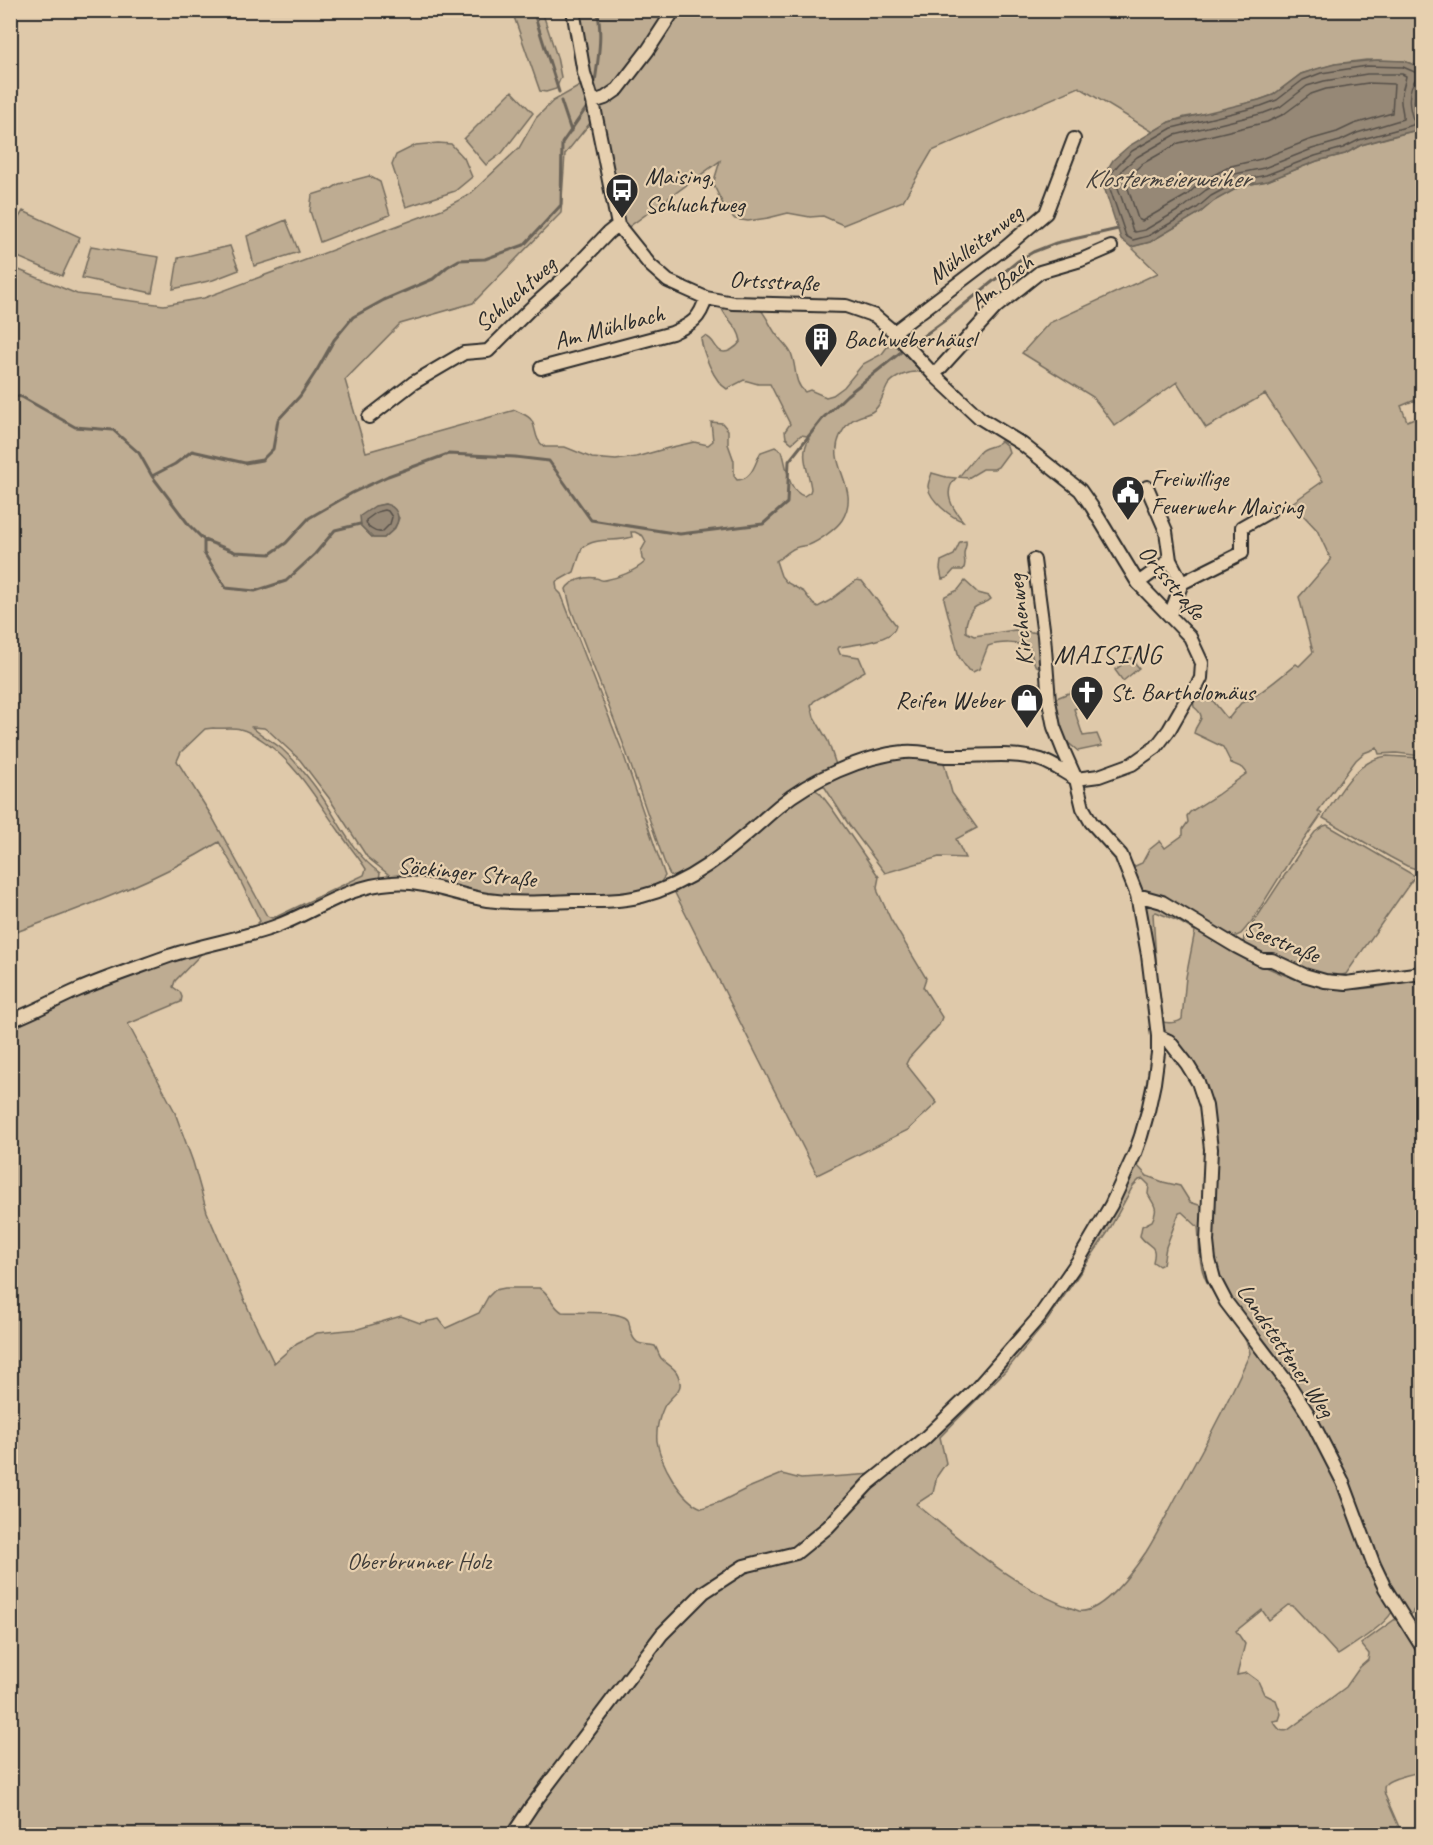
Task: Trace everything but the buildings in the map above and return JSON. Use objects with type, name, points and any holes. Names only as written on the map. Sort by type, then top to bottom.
[{"type":"street","points":[[573,10],[584,73],[593,102],[618,225]]},
{"type":"street","points":[[593,102],[605,98],[618,89],[675,10]]},
{"type":"street","name":"Mühlleitenweg","points":[[897,336],[1046,213],[1074,139]]},
{"type":"street","name":"Ortsstraße","points":[[618,225],[650,266],[668,280],[706,298],[733,303],[846,306],[875,316],[980,417],[1022,444],[1080,490],[1138,583],[1190,637],[1203,667],[1198,684],[1156,747],[1123,768],[1099,776],[1077,778]]},
{"type":"street","name":"Schluchtweg","points":[[369,417],[413,383],[464,353],[488,351],[618,225]]},
{"type":"street","name":"Am Bach","points":[[934,375],[996,307],[1040,272],[1081,260],[1111,247]]},
{"type":"street","name":"Am Mühlbach","points":[[542,368],[672,333],[690,325],[702,311],[706,298]]},
{"type":"street","points":[[1147,488],[1166,531],[1170,560],[1182,583]]},
{"type":"street","points":[[1170,615],[1182,583],[1242,553],[1242,527],[1270,511]]},
{"type":"street","name":"Kirchenweg","points":[[1034,560],[1044,636],[1049,701],[1054,726],[1077,778]]},
{"type":"street","points":[[1138,583],[1170,560]]},
{"type":"street","name":"Söckinger Straße","points":[[10,1021],[111,977],[181,952],[271,928],[340,895],[366,887],[406,883],[486,899],[537,902],[617,900],[660,891],[712,863],[781,804],[816,780],[836,771],[886,756],[904,752],[930,752],[942,756],[1012,756],[1041,760],[1077,778]]},
{"type":"street","points":[[513,1834],[662,1634],[705,1592],[744,1566],[796,1553],[828,1527],[868,1484],[925,1438],[976,1389],[1039,1317],[1096,1233],[1111,1205],[1142,1137],[1154,1083],[1158,1036],[1148,955],[1137,895],[1121,855],[1091,822],[1083,808],[1077,778]]},
{"type":"street","name":"Seestraße","points":[[1137,895],[1156,899],[1237,948],[1262,960],[1272,960],[1304,975],[1325,981],[1346,983],[1422,973]]},
{"type":"street","name":"Landstettener Weg","points":[[1158,1036],[1169,1041],[1187,1064],[1198,1082],[1206,1106],[1211,1149],[1207,1242],[1214,1279],[1226,1302],[1290,1386],[1308,1414],[1342,1482],[1385,1588],[1422,1647]]},
{"type":"green space","points":[[512,11],[542,11],[561,77],[556,89],[540,91]]},
{"type":"green space","points":[[573,11],[1422,11],[1422,71],[1420,67],[1404,61],[1366,60],[1335,64],[1301,74],[1273,95],[1210,113],[1185,117],[1169,122],[1153,132],[1079,87],[932,151],[903,201],[843,225],[823,216],[810,217],[788,213],[748,221],[735,219],[726,210],[713,184],[720,161],[623,231],[595,117],[565,154],[561,213],[473,303],[400,324],[345,380],[366,452],[515,410],[531,419],[537,438],[545,447],[565,447],[592,458],[616,460],[694,442],[708,445],[713,441],[711,422],[722,423],[728,430],[728,444],[734,461],[734,476],[737,480],[750,474],[761,452],[775,447],[782,451],[794,489],[804,496],[811,489],[805,457],[809,439],[801,435],[792,443],[786,438],[785,431],[790,424],[770,384],[758,384],[744,380],[727,389],[722,385],[710,367],[701,339],[708,337],[722,352],[731,350],[741,341],[738,331],[722,309],[726,304],[758,307],[791,353],[801,388],[805,392],[810,390],[826,397],[844,387],[863,364],[882,354],[893,339],[921,372],[903,375],[891,382],[874,410],[855,418],[840,436],[837,457],[848,498],[842,520],[818,541],[795,548],[776,561],[781,576],[786,582],[804,592],[818,607],[857,580],[862,581],[896,625],[889,635],[839,647],[840,654],[859,657],[865,671],[811,705],[814,717],[828,741],[836,765],[805,783],[704,863],[676,878],[670,875],[623,743],[571,609],[566,589],[579,580],[610,579],[626,574],[645,562],[641,551],[646,542],[643,536],[631,532],[632,537],[594,542],[582,548],[574,572],[556,582],[557,590],[561,594],[623,753],[665,876],[659,885],[633,895],[510,899],[393,878],[367,857],[329,798],[300,760],[270,732],[264,728],[252,727],[282,749],[304,772],[319,791],[350,842],[380,873],[379,879],[301,912],[11,1018],[11,1014],[95,976],[144,958],[256,925],[260,921],[219,842],[143,882],[11,934],[10,265],[77,294],[164,305],[204,298],[442,209],[469,195],[519,148],[536,118],[553,101],[587,82]],"holes":[[[385,504],[399,518],[395,528],[384,538],[373,538],[361,526],[369,511],[375,506]],[[237,728],[247,731],[277,751],[306,784],[363,864],[366,869],[364,875],[278,916],[272,918],[267,916],[211,815],[177,761],[181,752],[205,729]]]},
{"type":"green space","points":[[1422,76],[1422,121],[1415,105],[1416,93]]},
{"type":"green space","points":[[512,91],[533,113],[502,153],[486,165],[464,139]]},
{"type":"green space","points":[[1413,131],[1422,132],[1422,415],[1422,756],[1379,754],[1377,748],[1364,753],[1356,760],[1318,811],[1322,814],[1252,921],[1241,934],[1232,938],[1142,895],[1133,867],[1142,863],[1149,850],[1160,841],[1165,848],[1183,835],[1190,812],[1247,773],[1243,768],[1231,763],[1223,747],[1194,733],[1201,714],[1194,707],[1193,700],[1205,691],[1229,718],[1241,703],[1261,692],[1296,664],[1299,666],[1313,652],[1299,597],[1331,560],[1317,530],[1292,503],[1323,481],[1265,394],[1206,428],[1177,382],[1115,426],[1093,397],[1022,353],[1049,323],[1158,273],[1131,247],[1150,242],[1241,186],[1267,181],[1317,161],[1345,154],[1361,145]],"holes":[[[1415,400],[1422,415],[1407,421],[1401,406]]]},
{"type":"green space","points":[[451,144],[464,158],[472,177],[455,191],[406,207],[392,165],[396,155],[416,145]]},
{"type":"green space","points":[[369,176],[380,182],[390,215],[320,242],[310,211],[312,195],[339,184]]},
{"type":"green space","points":[[23,211],[80,237],[62,276],[11,254],[11,230]]},
{"type":"green space","points":[[286,220],[299,252],[254,266],[247,236]]},
{"type":"green space","points":[[91,246],[159,257],[152,293],[82,278]]},
{"type":"green space","points":[[230,246],[239,270],[213,280],[173,289],[178,258]]},
{"type":"green space","points":[[1001,441],[1007,446],[1009,452],[998,467],[983,469],[968,478],[959,477],[982,450]]},
{"type":"green space","points":[[932,473],[956,478],[949,494],[955,511],[963,521],[947,512],[933,497],[928,487]]},
{"type":"green space","points":[[966,541],[963,570],[954,570],[947,578],[942,579],[941,561],[954,555],[960,542]]},
{"type":"green space","points":[[965,581],[978,593],[989,596],[991,599],[972,610],[967,621],[966,632],[974,636],[1015,630],[1039,633],[1042,669],[1035,665],[1029,647],[1009,643],[988,646],[979,669],[973,672],[968,670],[959,657],[944,599],[945,596],[958,590]]},
{"type":"green space","points":[[1131,658],[1139,668],[1123,681],[1115,670]]},
{"type":"green space","points":[[1081,688],[1091,702],[1074,709],[1083,736],[1097,734],[1102,746],[1078,751],[1065,740],[1054,699]]},
{"type":"green space","points":[[896,756],[943,759],[952,793],[977,828],[956,839],[965,858],[939,857],[885,873],[849,825],[824,786],[827,781]]},
{"type":"green space","points":[[1387,756],[1422,758],[1422,865],[1416,869],[1390,857],[1323,818],[1357,771],[1376,759]]},
{"type":"green space","points":[[814,789],[833,810],[879,877],[878,892],[891,920],[926,978],[923,987],[942,1017],[939,1025],[906,1064],[937,1103],[908,1130],[817,1175],[673,889],[782,809]]},
{"type":"green space","points":[[1327,825],[1415,876],[1346,974],[1336,976],[1294,967],[1243,945],[1244,937],[1298,855],[1315,832]]},
{"type":"green space","points":[[1150,901],[1258,965],[1310,984],[1339,989],[1360,989],[1422,979],[1422,1599],[1410,1617],[1391,1593],[1338,1467],[1232,1308],[1211,1257],[1210,1118],[1174,1042],[1160,1024],[1144,903]],"holes":[[[1156,912],[1195,931],[1186,977],[1182,1019],[1166,1023],[1162,1021],[1158,990],[1153,914]]]},
{"type":"green space","name":"Oberbrunner Holz","points":[[205,950],[175,981],[173,987],[180,992],[181,1002],[128,1024],[174,1110],[193,1162],[207,1212],[274,1363],[297,1343],[317,1333],[358,1329],[401,1316],[420,1323],[439,1319],[446,1328],[479,1313],[495,1290],[540,1288],[562,1312],[607,1313],[624,1317],[628,1321],[634,1339],[642,1344],[655,1346],[661,1358],[675,1370],[680,1386],[663,1409],[658,1425],[657,1441],[667,1470],[679,1489],[694,1504],[702,1508],[782,1474],[801,1479],[888,1473],[1007,1362],[1136,1164],[1147,1176],[1180,1186],[1190,1202],[1205,1207],[1207,1265],[1319,1439],[1392,1612],[1360,1641],[1338,1655],[1293,1606],[1288,1605],[1269,1620],[1262,1610],[1236,1631],[1245,1644],[1237,1675],[1247,1673],[1258,1681],[1264,1694],[1276,1700],[1281,1714],[1279,1720],[1273,1721],[1281,1730],[1288,1730],[1346,1687],[1368,1660],[1369,1654],[1361,1644],[1398,1619],[1422,1650],[1422,1771],[1391,1780],[1384,1788],[1402,1834],[11,1834],[11,1025],[84,991]],"holes":[[[1143,1179],[1149,1185],[1148,1194],[1155,1207],[1155,1213],[1152,1221],[1142,1226],[1140,1236],[1153,1249],[1153,1262],[1159,1266],[1163,1264],[1166,1247],[1179,1213],[1182,1212],[1198,1227],[1200,1259],[1205,1278],[1243,1336],[1250,1353],[1216,1424],[1146,1552],[1126,1579],[1107,1598],[1097,1606],[1079,1611],[1034,1591],[993,1565],[916,1504],[933,1493],[937,1476],[946,1463],[940,1437],[1009,1367],[1047,1321],[1108,1232],[1133,1186]]]},
{"type":"water","name":"Klostermeierweiher","points":[[1377,60],[1404,61],[1420,67],[1421,80],[1414,106],[1422,121],[1422,132],[1413,131],[1361,145],[1345,154],[1317,161],[1267,181],[1241,186],[1150,242],[1131,247],[1121,239],[1101,184],[1113,160],[1129,146],[1169,122],[1273,95],[1301,74],[1335,64]]},
{"type":"water","points":[[385,504],[397,512],[397,523],[384,538],[373,538],[361,526],[360,516],[375,506]]},
{"type":"waterway","points":[[533,10],[559,92]]},
{"type":"waterway","points":[[595,82],[600,37],[597,10]]},
{"type":"waterway","points":[[561,101],[571,131]]},
{"type":"waterway","points":[[152,476],[175,464],[192,451],[245,463],[262,460],[273,449],[278,420],[300,396],[334,340],[353,317],[384,300],[433,279],[459,260],[485,259],[524,245],[561,205],[562,143],[587,107]]},
{"type":"waterway","points":[[911,345],[1018,261],[1033,252],[1056,243],[1118,229]]},
{"type":"waterway","points":[[10,395],[22,397],[75,427],[113,430],[139,453],[152,476],[189,525],[204,540],[235,552],[270,554],[286,543],[309,518],[352,493],[388,476],[448,454],[549,461],[591,520],[680,534],[763,524],[787,503],[789,461],[823,418],[847,395],[906,348]]},
{"type":"waterway","points":[[204,540],[204,553],[226,588],[255,591],[286,581],[315,554],[335,530],[360,524]]},
{"type":"place","name":"Maising, Schluchtweg","points":[[622,219]]},
{"type":"place","name":"Bachweberhäusl","points":[[821,368]]},
{"type":"place","name":"Freiwillige Feuerwehr Maising","points":[[1128,521]]},
{"type":"place","name":"St. Bartholomäus","points":[[1087,721]]},
{"type":"place","name":"Reifen Weber","points":[[1027,729]]},
{"type":"district","name":"MAISING","points":[[1108,654]]}]
